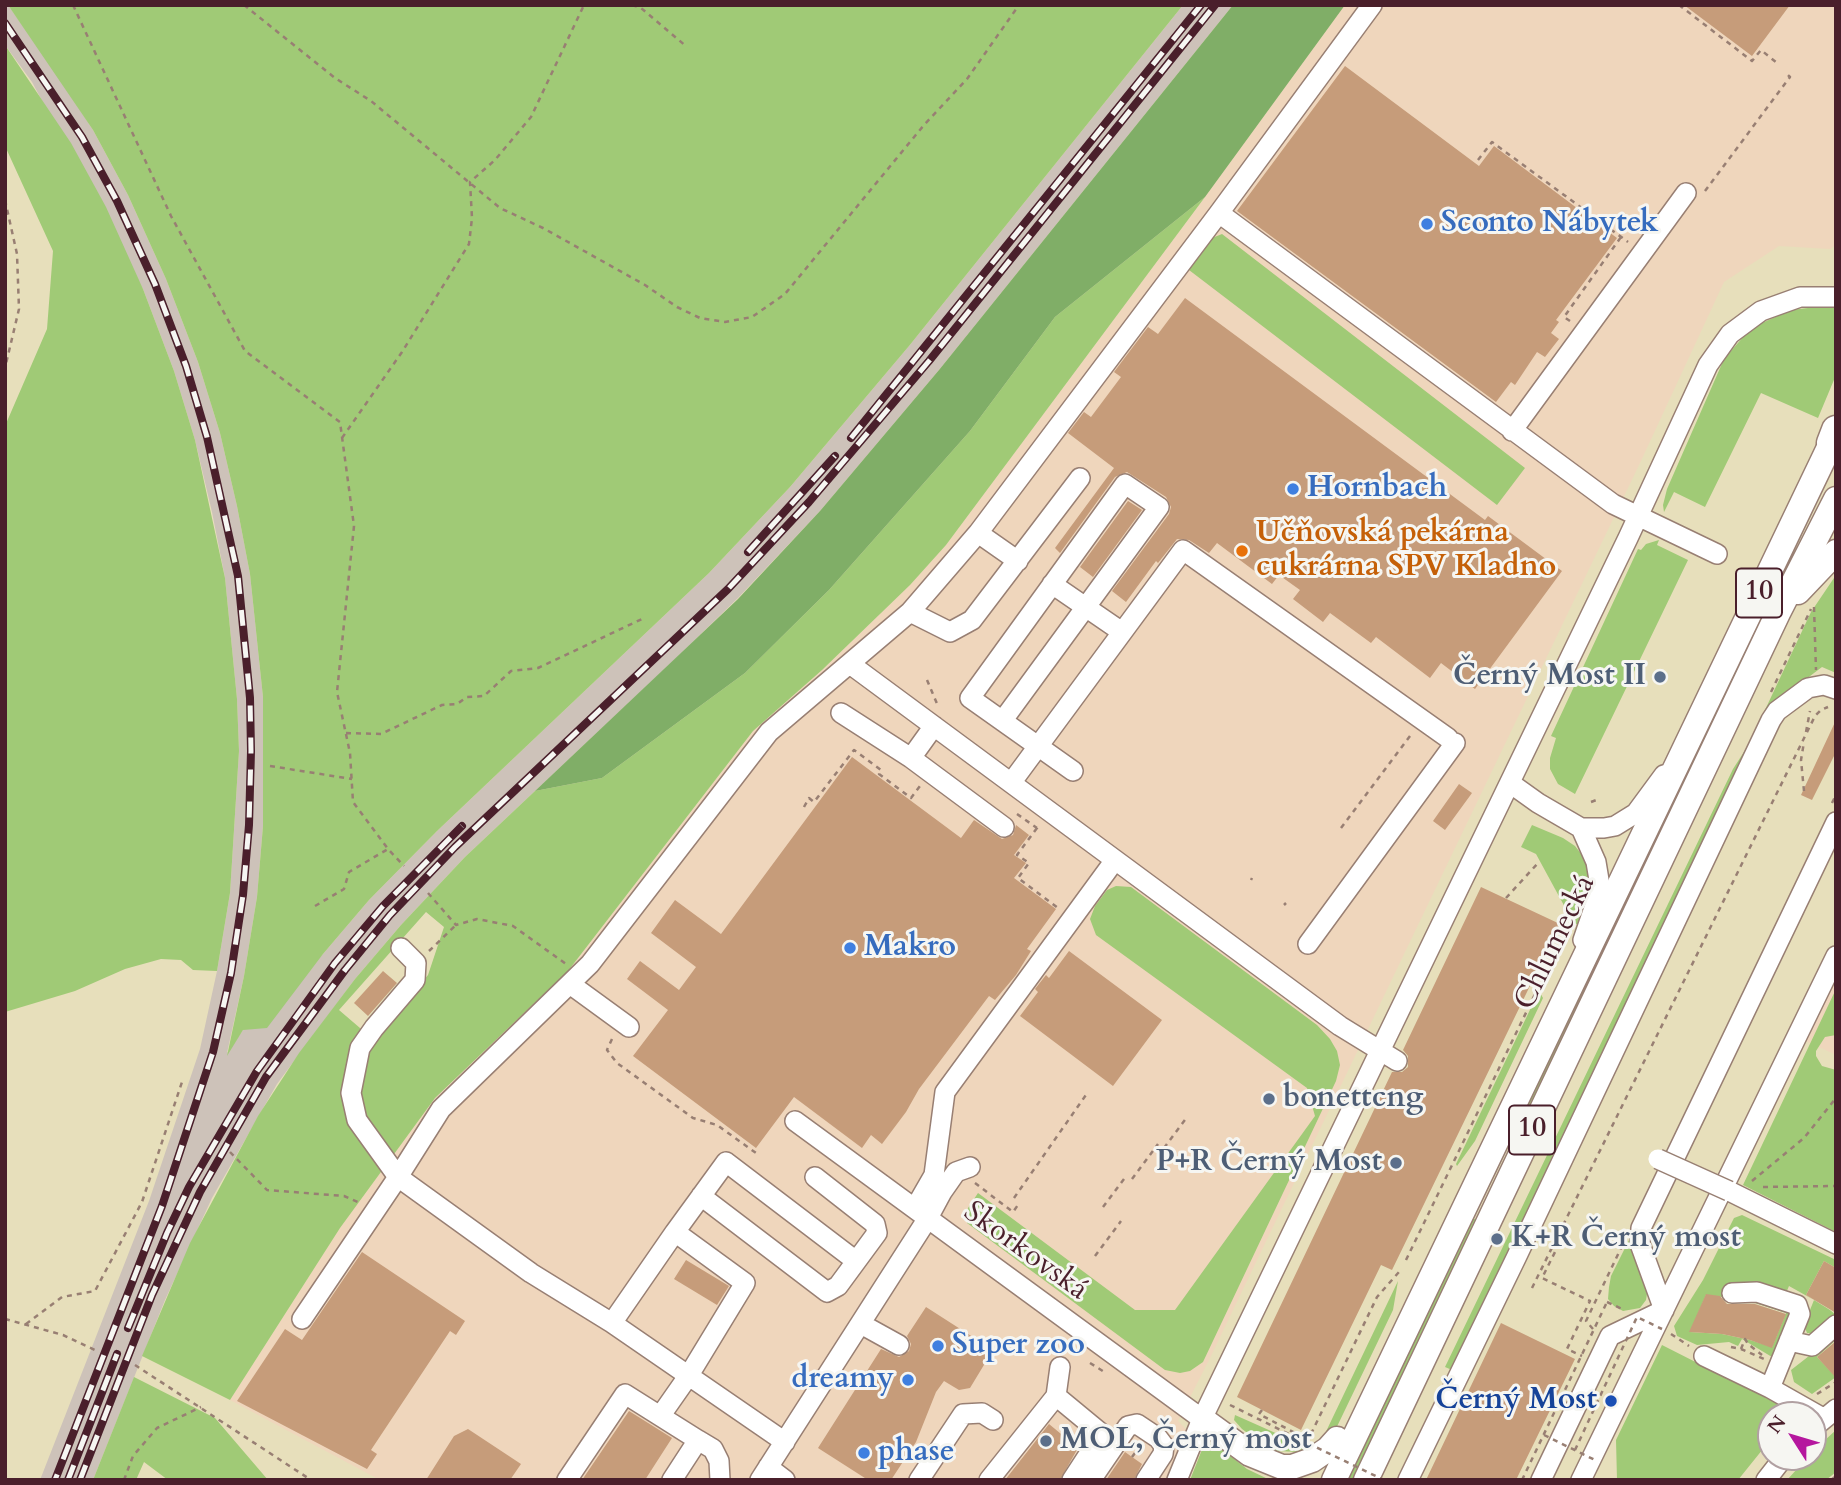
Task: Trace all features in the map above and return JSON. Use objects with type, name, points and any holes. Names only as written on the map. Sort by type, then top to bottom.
[{"type":"main road","name":"Chlumecká","points":[[1334,1480],[1834,435]]},
{"type":"main road","name":"Chlumecká","points":[[1366,1480],[1778,613],[1836,499]]},
{"type":"main road","points":[[1778,613],[1836,552]]},
{"type":"main road","points":[[1202,1419],[1250,1454],[1282,1467],[1293,1467],[1312,1461],[1328,1449],[1376,1391]]},
{"type":"main road","points":[[1317,1480],[1337,1439]]},
{"type":"street","points":[[302,1319],[441,1109],[590,964],[769,732],[910,612],[978,533],[1373,5]]},
{"type":"street","points":[[1512,431],[1694,194]]},
{"type":"street","points":[[1219,214],[1613,504],[1717,554]]},
{"type":"street","points":[[1177,1480],[1202,1419],[1389,1056],[1510,783],[1708,365],[1730,334],[1761,311],[1785,301],[1811,296],[1836,297]]},
{"type":"street","points":[[910,612],[950,632],[972,620],[1080,478]]},
{"type":"street","points":[[1003,720],[1159,507],[1125,484],[970,698],[1073,771]]},
{"type":"street","points":[[978,533],[1018,561]]},
{"type":"street","points":[[1011,783],[1183,550],[1452,741],[1308,944]]},
{"type":"street","points":[[1052,584],[1122,632]]},
{"type":"street","points":[[850,664],[1340,1026],[1389,1056]]},
{"type":"street","points":[[1408,1480],[1771,720],[1777,711],[1808,688],[1824,685],[1836,689]]},
{"type":"street","points":[[841,713],[911,758],[1004,827]]},
{"type":"street","points":[[911,758],[934,726]]},
{"type":"street","points":[[1510,783],[1581,828],[1615,826],[1636,813],[1687,743]]},
{"type":"street","points":[[1663,1323],[1640,1244],[1641,1228],[1836,822]]},
{"type":"street","points":[[1560,1009],[1599,890],[1596,862],[1581,828]]},
{"type":"street","points":[[921,1213],[934,1175],[945,1092],[1063,917],[1115,860]]},
{"type":"street","points":[[401,948],[416,963],[415,980],[360,1048],[351,1093],[357,1120],[398,1177],[531,1273],[612,1323],[785,1442]]},
{"type":"street","points":[[1581,1480],[1663,1323],[1836,956]]},
{"type":"street","points":[[569,984],[629,1027]]},
{"type":"street","points":[[795,1121],[921,1213]]},
{"type":"street","points":[[938,1142],[973,1175]]},
{"type":"street","points":[[1658,1159],[1836,1244]]},
{"type":"street","points":[[612,1323],[726,1162],[856,1261]]},
{"type":"street","points":[[921,1213],[942,1192],[956,1172],[973,1175]]},
{"type":"street","points":[[701,1196],[827,1292],[838,1286],[877,1233],[875,1224],[815,1177]]},
{"type":"street","name":"Skorkovská","points":[[764,1474],[861,1324],[921,1213],[1202,1419]]},
{"type":"street","points":[[661,1415],[689,1375],[745,1283],[675,1232]]},
{"type":"street","points":[[1732,1293],[1757,1292],[1797,1305],[1800,1314],[1770,1388]]},
{"type":"street","points":[[1541,1480],[1611,1336],[1663,1323]]},
{"type":"street","points":[[861,1324],[899,1345]]},
{"type":"street","points":[[1789,1341],[1812,1346],[1836,1325]]},
{"type":"street","points":[[1704,1356],[1793,1401]]},
{"type":"street","points":[[989,1480],[1056,1396],[1060,1367]]},
{"type":"street","points":[[568,1480],[625,1394],[713,1450],[719,1461],[720,1480]]},
{"type":"street","points":[[1056,1396],[1102,1434],[1072,1480]]},
{"type":"street","points":[[919,1480],[963,1414],[982,1413],[993,1420]]},
{"type":"street","points":[[1091,1480],[1128,1426],[1137,1424],[1158,1438],[1164,1446],[1163,1454],[1146,1480]]},
{"type":"street","points":[[672,1480],[698,1440]]},
{"type":"street","points":[[764,1474],[785,1480]]},
{"type":"path","points":[[73,5],[171,216],[245,351],[340,422],[354,526],[337,692],[346,733],[353,802],[404,866]]},
{"type":"path","points":[[244,5],[327,71],[371,101],[500,208],[543,228],[645,285],[677,307],[700,318],[725,322],[752,317],[785,294],[924,125],[967,79],[1019,5]]},
{"type":"path","points":[[470,183],[495,160],[531,117],[584,5]]},
{"type":"path","points":[[632,5],[641,8],[687,47]]},
{"type":"path","points":[[1679,5],[1752,61],[1760,50],[1777,63]]},
{"type":"path","points":[[1694,194],[1790,77],[1788,75]]},
{"type":"path","points":[[1478,160],[1492,142],[1629,243]]},
{"type":"path","points":[[342,438],[402,352],[469,244],[472,218],[470,183]]},
{"type":"path","points":[[5,200],[18,254],[19,309],[5,368]]},
{"type":"path","points":[[1574,324],[1564,317],[1621,237]]},
{"type":"path","points":[[346,733],[381,734],[442,705],[457,704],[467,697],[484,696],[511,671],[538,668],[642,620]]},
{"type":"path","points":[[1532,1288],[1815,716],[1821,710],[1836,706]]},
{"type":"path","points":[[1341,828],[1409,736]]},
{"type":"path","points":[[804,807],[809,799],[814,802],[854,750],[881,770],[878,774],[911,798],[920,786]]},
{"type":"path","points":[[270,766],[352,779]]},
{"type":"path","points":[[1591,802],[1600,799]]},
{"type":"path","points":[[1037,828],[1017,855],[1029,863],[1018,878],[1063,917]]},
{"type":"path","points":[[315,906],[344,889],[349,872],[388,849]]},
{"type":"path","points":[[1506,898],[1538,863]]},
{"type":"path","points":[[428,893],[456,925]]},
{"type":"path","points":[[416,963],[456,925],[477,919],[513,926],[567,964],[590,964]]},
{"type":"path","points":[[1406,1260],[1537,990]]},
{"type":"path","points":[[612,1040],[607,1050],[617,1063],[693,1118],[717,1125],[756,1153]]},
{"type":"path","points":[[26,1324],[62,1297],[95,1291],[142,1202],[183,1079]]},
{"type":"path","points":[[1014,1198],[1088,1092]]},
{"type":"path","points":[[1836,1098],[1804,1138],[1752,1180],[1750,1185],[1836,1186]]},
{"type":"path","points":[[1164,1148],[1187,1116]]},
{"type":"path","points":[[1132,1179],[1158,1144]]},
{"type":"path","points":[[230,1152],[267,1190],[344,1196],[376,1209]]},
{"type":"path","points":[[973,1175],[1013,1212],[1020,1202]]},
{"type":"path","points":[[1102,1207],[1127,1175]]},
{"type":"path","points":[[1095,1256],[1121,1221]]},
{"type":"path","points":[[1554,1245],[1558,1246],[1542,1278],[1590,1301],[1567,1349],[1582,1356]]},
{"type":"path","points":[[1306,1443],[1377,1297],[1399,1272]]},
{"type":"path","points":[[1522,1480],[1607,1302]]},
{"type":"path","points":[[1574,1450],[1637,1317],[1663,1323],[1704,1356]]},
{"type":"path","points":[[5,1319],[63,1335],[97,1351]]},
{"type":"path","points":[[1741,1349],[1745,1339],[1764,1356],[1763,1359]]},
{"type":"path","points":[[135,1365],[311,1480]]},
{"type":"path","points":[[1230,1405],[1384,1480]]},
{"type":"path","points":[[124,1480],[133,1456],[157,1428],[201,1407]]},
{"type":"path","points":[[1262,1410],[1259,1414],[1297,1434],[1299,1439]]},
{"type":"path","points":[[1544,1435],[1597,1461]]},
{"type":"path","points":[[1831,1480],[1836,1476]]},
{"type":"shaded area","points":[[5,5],[8,5],[53,68],[93,130],[128,195],[166,279],[198,362],[220,433],[237,506],[250,574],[263,697],[263,826],[257,897],[244,976],[227,1053],[243,1030],[323,954],[369,900],[437,831],[709,573],[790,487],[909,346],[1183,5],[1233,5],[939,370],[820,511],[738,598],[465,857],[355,979],[277,1084],[212,1198],[165,1300],[93,1480],[40,1480],[149,1201],[200,1049],[230,893],[239,751],[237,699],[225,578],[195,440],[174,371],[143,289],[32,82],[5,45]]},
{"type":"shaded area","points":[[1345,5],[1836,5],[1836,245],[1830,249],[1779,246],[1724,282],[1640,463],[1178,1421],[1203,1447],[1189,1480],[380,1480],[230,1400],[340,1228],[435,1098],[568,971],[753,731],[822,670],[910,585],[946,545]]},
{"type":"shaded area","points":[[1836,978],[1836,1055],[1804,1040]]},
{"type":"green space","points":[[8,5],[1183,5],[909,346],[790,487],[709,573],[437,831],[369,900],[323,954],[267,1028],[243,1030],[227,1056],[257,897],[263,826],[263,697],[250,574],[237,506],[220,433],[198,362],[166,279],[128,195],[93,130]]},
{"type":"green space","points":[[1233,5],[1345,5],[1205,197],[1055,317],[970,431],[829,590],[745,673],[602,778],[535,791],[738,599],[820,511],[939,370]]},
{"type":"green space","points":[[5,45],[71,143],[106,207],[143,289],[174,371],[195,440],[225,578],[237,699],[239,751],[230,893],[217,971],[193,970],[181,960],[161,959],[125,969],[75,991],[5,1012],[5,426],[47,329],[53,251],[5,146]]},
{"type":"green space","points":[[1205,197],[946,545],[910,585],[822,670],[753,731],[568,971],[435,1098],[340,1228],[230,1400],[142,1356],[190,1243],[258,1116],[299,1053],[355,979],[401,925],[465,857],[535,791],[602,778],[745,673],[829,590],[970,431],[1055,317]],"holes":[[[426,912],[444,927],[428,975],[374,1040],[339,1010]]]},
{"type":"green space","points":[[1222,234],[1525,468],[1497,505],[1189,270],[1212,238]]},
{"type":"green space","points":[[1836,308],[1836,375],[1818,418],[1761,393],[1705,507],[1674,492],[1664,512],[1667,489],[1724,359],[1744,336],[1762,323],[1791,310]]},
{"type":"green space","points":[[1659,540],[1657,545],[1688,560],[1575,794],[1558,784],[1550,769],[1556,738],[1551,736],[1638,549],[1641,550],[1646,544]]},
{"type":"green space","points":[[1836,575],[1836,673],[1822,667],[1773,704],[1452,1370],[1445,1367],[1733,769],[1749,744],[1811,612]]},
{"type":"green space","points":[[1762,618],[1509,1148],[1507,1144]]},
{"type":"green space","points":[[1532,825],[1563,838],[1575,846],[1586,860],[1591,895],[1578,925],[1573,922],[1536,854],[1521,847]]},
{"type":"green space","points":[[1116,886],[1131,887],[1317,1025],[1337,1051],[1340,1065],[1336,1081],[1203,1362],[1190,1371],[1180,1373],[1165,1370],[967,1223],[968,1208],[978,1193],[1135,1310],[1175,1310],[1315,1116],[1307,1088],[1096,935],[1090,919],[1095,906],[1107,890]]},
{"type":"green space","points":[[1836,989],[1836,1035],[1825,1037],[1816,1051],[1816,1056],[1822,1066],[1836,1070],[1836,1232],[1743,1185]]},
{"type":"green space","points":[[1539,991],[1543,998],[1475,1141],[1457,1166],[1456,1164]]},
{"type":"green space","points":[[1742,1215],[1836,1260],[1836,1268],[1824,1261],[1806,1295],[1814,1300],[1789,1286],[1781,1305],[1791,1316],[1772,1357],[1742,1339],[1738,1346],[1729,1342],[1697,1345],[1677,1336],[1674,1326],[1703,1280],[1734,1218]],"holes":[[[1706,1295],[1746,1300],[1786,1313],[1772,1347],[1722,1334],[1690,1332]]]},
{"type":"green space","points":[[1472,1218],[1477,1220],[1355,1480],[1345,1480]]},
{"type":"green space","points":[[1630,1238],[1648,1288],[1646,1300],[1640,1308],[1623,1311],[1608,1299],[1609,1287],[1611,1276]]},
{"type":"green space","points":[[1398,1281],[1393,1310],[1332,1437],[1321,1442]]},
{"type":"green space","points":[[1814,1300],[1836,1315],[1815,1334],[1807,1333],[1804,1325]]},
{"type":"green space","points":[[1836,1335],[1836,1340],[1817,1357],[1836,1377],[1812,1394],[1794,1382],[1791,1370]]},
{"type":"green space","points":[[1662,1345],[1772,1401],[1757,1401],[1757,1456],[1738,1480],[1617,1480],[1616,1440]]},
{"type":"green space","points":[[134,1377],[215,1418],[268,1480],[168,1480],[144,1462],[136,1480],[93,1480]]},
{"type":"green space","points":[[1235,1415],[1307,1447],[1299,1452],[1277,1451],[1242,1429],[1234,1420]]},
{"type":"green space","points":[[1836,1430],[1836,1472],[1826,1480],[1787,1480],[1795,1471],[1827,1471],[1827,1438]]},
{"type":"green space","points":[[1215,1444],[1247,1469],[1270,1480],[1190,1480],[1203,1447]]},
{"type":"building","points":[[1684,5],[1790,5],[1752,56]]},
{"type":"building","name":"Sconto Nábytek","points":[[1345,66],[1479,166],[1494,146],[1617,238],[1556,320],[1559,322],[1551,333],[1559,339],[1545,357],[1537,352],[1515,385],[1511,382],[1496,402],[1237,211]]},
{"type":"building","name":"Hornbach","points":[[1185,298],[1485,520],[1488,516],[1562,571],[1475,689],[1441,663],[1430,678],[1376,637],[1371,643],[1330,613],[1323,622],[1293,599],[1300,590],[1279,575],[1272,584],[1217,543],[1209,553],[1189,540],[1177,539],[1158,563],[1156,561],[1126,602],[1112,591],[1169,514],[1171,507],[1166,497],[1127,472],[1115,477],[1060,553],[1055,548],[1114,468],[1068,433],[1084,412],[1091,417],[1121,377],[1114,372],[1148,327],[1158,334]]},
{"type":"building","points":[[1128,501],[1142,510],[1093,577],[1080,567]]},
{"type":"building","points":[[1836,720],[1836,752],[1812,800],[1801,795]]},
{"type":"building","name":"Makro","points":[[852,757],[961,838],[974,820],[1002,839],[1013,835],[1016,825],[1029,835],[1014,855],[1026,863],[1014,878],[1056,909],[1027,949],[1031,951],[1016,975],[995,1000],[989,996],[919,1089],[882,1144],[871,1135],[862,1148],[794,1097],[756,1148],[633,1056],[668,1010],[627,979],[640,961],[679,990],[696,967],[651,933],[675,900],[721,934]]},
{"type":"building","points":[[1459,784],[1472,793],[1445,830],[1433,821]]},
{"type":"building","name":"P+R Černý Most","points":[[1481,887],[1560,924],[1392,1270],[1381,1265],[1301,1430],[1237,1397],[1392,1072],[1402,1072],[1408,1067],[1408,1056],[1403,1050]]},
{"type":"building","points":[[1069,951],[1162,1020],[1113,1086],[1020,1016],[1038,992],[1035,989],[1046,975],[1049,978]]},
{"type":"building","points":[[383,971],[397,983],[368,1016],[354,1003]]},
{"type":"building","points":[[362,1252],[465,1321],[456,1335],[450,1331],[371,1450],[377,1454],[367,1469],[237,1401],[285,1329],[302,1340]]},
{"type":"building","points":[[686,1260],[729,1286],[717,1305],[674,1279]]},
{"type":"building","points":[[1824,1261],[1836,1268],[1836,1313],[1806,1295]]},
{"type":"building","points":[[1706,1294],[1720,1296],[1727,1304],[1755,1304],[1786,1314],[1772,1348],[1722,1334],[1689,1332]]},
{"type":"building","points":[[926,1307],[993,1350],[970,1388],[959,1390],[944,1381],[936,1392],[916,1442],[891,1480],[868,1480],[818,1448],[881,1349],[899,1357],[909,1351],[911,1344],[907,1336]]},
{"type":"building","points":[[1501,1323],[1575,1359],[1516,1480],[1426,1480]]},
{"type":"building","points":[[1836,1341],[1836,1378],[1817,1357]]},
{"type":"building","points":[[629,1411],[672,1438],[645,1480],[582,1480]]},
{"type":"building","points":[[1049,1424],[1078,1448],[1060,1480],[1005,1480]]},
{"type":"building","points":[[468,1429],[521,1464],[510,1480],[426,1480],[454,1436]]},
{"type":"building","points":[[1125,1452],[1142,1464],[1134,1480],[1106,1480]]},
{"type":"railway","points":[[851,438],[1201,5]]},
{"type":"railway","points":[[80,1480],[152,1295],[200,1192],[266,1077],[345,970],[390,915],[455,847],[728,589],[809,502],[929,361],[1215,5]]},
{"type":"railway","points":[[5,23],[82,137],[117,201],[155,284],[186,366],[207,437],[238,576],[250,698],[249,825],[243,895],[231,973],[213,1052],[162,1206],[55,1480]]},
{"type":"railway","points":[[748,552],[835,456]]},
{"type":"railway","points":[[128,1328],[189,1187],[257,1071],[335,963],[383,906],[462,826]]},
{"type":"railway","points":[[68,1480],[117,1354]]},
{"type":"place","name":"Sconto Nábytek","points":[[1427,224]]},
{"type":"place","name":"Hornbach","points":[[1293,489]]},
{"type":"place","name":"Učňovská pekárna cukrárna SPV Kladno","points":[[1242,551]]},
{"type":"place","name":"Černý Most II","points":[[1660,677]]},
{"type":"place","name":"Makro","points":[[850,948]]},
{"type":"place","name":"bonettcng","points":[[1269,1099]]},
{"type":"place","name":"P+R Černý Most","points":[[1396,1163]]},
{"type":"place","name":"K+R Černý most","points":[[1497,1239]]},
{"type":"place","name":"Super zoo","points":[[938,1346]]},
{"type":"place","name":"dreamy","points":[[908,1380]]},
{"type":"place","name":"Černý Most","points":[[1611,1401]]},
{"type":"place","name":"MOL, Černý most","points":[[1046,1441]]},
{"type":"place","name":"phase","points":[[864,1453]]}]
